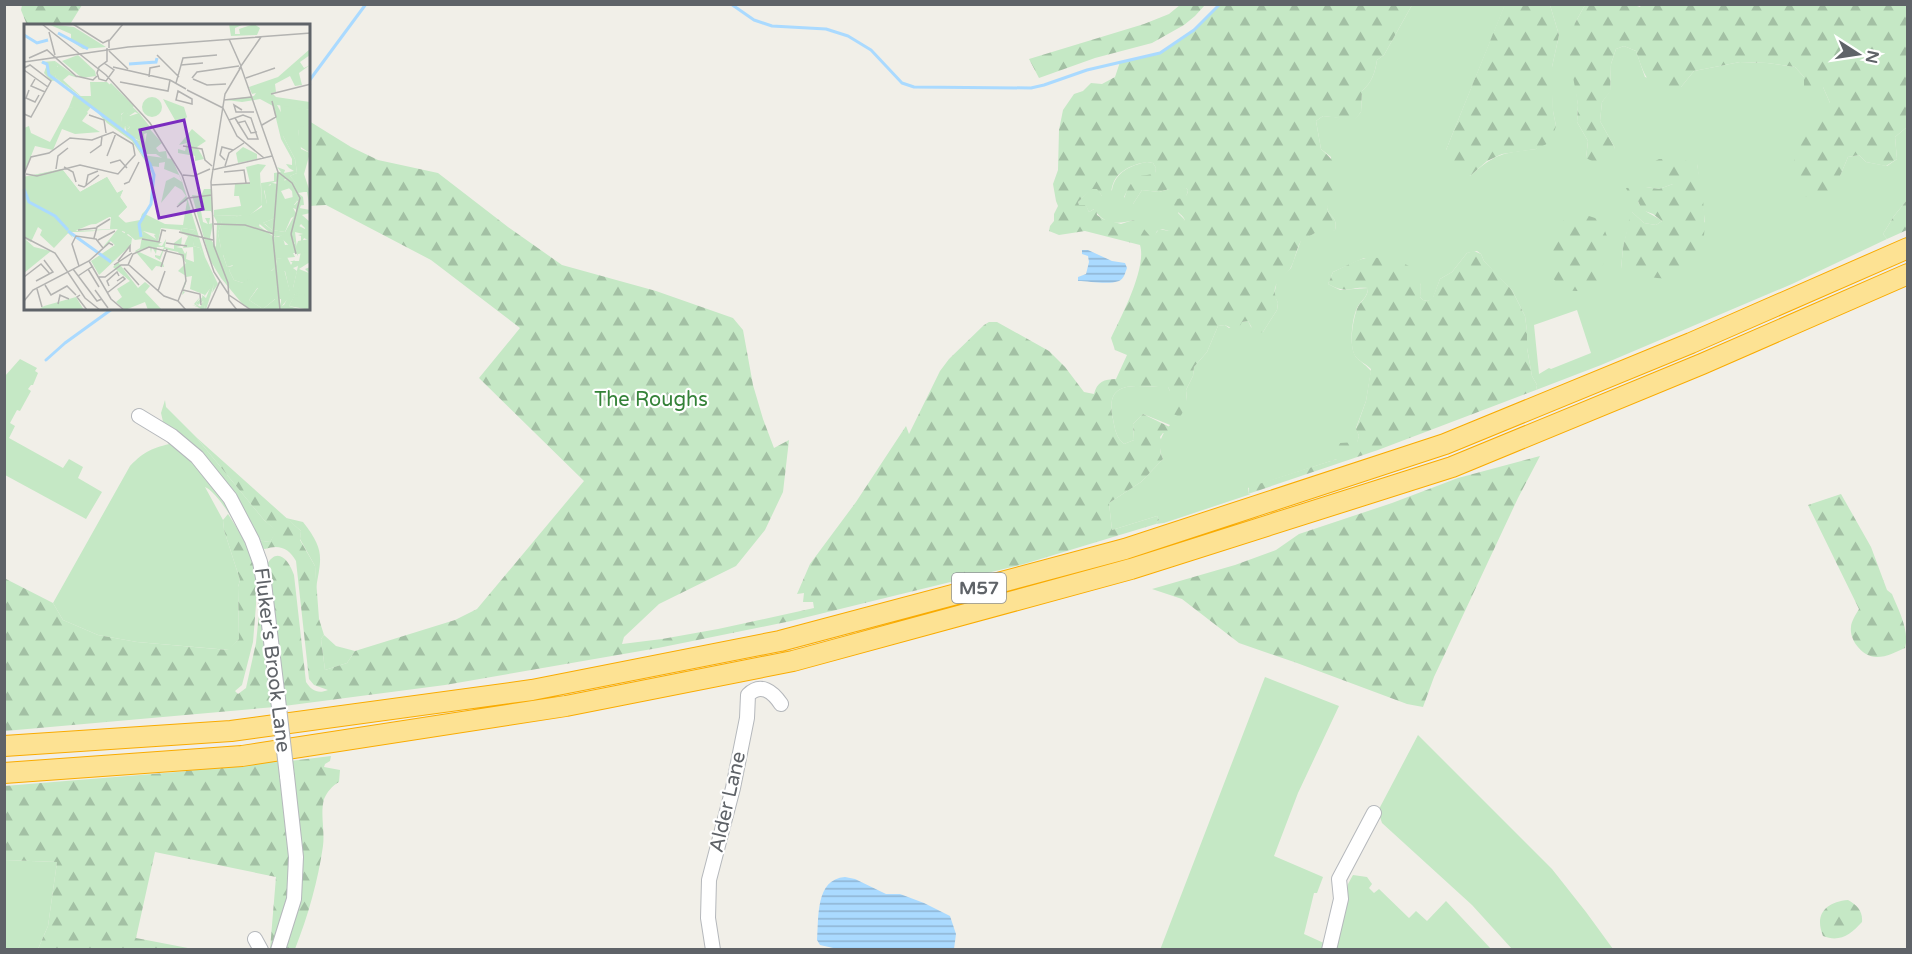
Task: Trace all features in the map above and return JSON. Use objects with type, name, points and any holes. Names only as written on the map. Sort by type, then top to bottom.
[{"type":"highway","name":"M57","points":[[4,746],[231,731],[532,690],[792,638],[1125,549],[1445,444],[1691,343],[1908,248]]},
{"type":"highway","name":"M57","points":[[4,773],[242,756],[566,706],[793,661],[1131,568],[1452,467],[1702,364],[1908,274]]},
{"type":"street","name":"Fluker's Brook Lane","points":[[139,416],[172,436],[197,457],[230,498],[252,540],[260,562],[296,857],[294,899],[278,950]]},
{"type":"street","name":"Alder Lane","points":[[713,950],[708,918],[710,880],[733,788],[747,718],[748,695],[756,689],[764,688],[773,693],[781,704]]},
{"type":"street","points":[[1329,950],[1341,899],[1339,879],[1374,813]]},
{"type":"green space","points":[[22,4],[82,5],[70,24],[27,24],[21,10]]},
{"type":"green space","points":[[1505,4],[1550,5],[1559,35],[1552,67],[1553,111],[1556,126],[1551,142],[1536,149],[1502,154],[1487,161],[1470,176],[1456,173],[1446,164],[1446,150]]},
{"type":"green space","points":[[1180,5],[1205,5],[1184,25],[1152,43],[1095,58],[1039,78],[1029,59],[1144,24],[1169,14]]},
{"type":"green space","name":"The Roughs","points":[[1220,5],[1412,5],[1384,55],[1377,60],[1372,77],[1362,91],[1361,112],[1355,120],[1323,116],[1316,121],[1321,149],[1337,170],[1336,183],[1327,208],[1335,220],[1335,230],[1328,234],[1315,233],[1301,241],[1290,269],[1275,287],[1277,310],[1263,332],[1255,333],[1248,321],[1242,322],[1237,331],[1225,325],[1218,326],[1207,352],[1194,367],[1193,376],[1186,390],[1187,401],[1180,417],[1169,412],[1165,406],[1170,400],[1168,387],[1127,387],[1119,390],[1114,396],[1111,405],[1114,427],[1124,444],[1134,440],[1133,424],[1143,414],[1176,430],[1174,437],[1163,433],[1160,437],[1162,442],[1160,451],[1163,459],[1141,482],[1109,503],[1112,530],[1157,516],[1159,520],[1156,524],[1024,564],[791,621],[658,648],[445,685],[284,706],[266,566],[274,556],[286,560],[294,575],[306,682],[316,691],[328,690],[314,685],[309,679],[296,561],[283,548],[260,548],[256,540],[270,542],[276,531],[264,520],[196,437],[301,531],[300,540],[315,566],[319,619],[324,635],[321,639],[325,670],[347,663],[355,651],[455,620],[477,609],[584,481],[479,378],[520,328],[431,260],[326,205],[310,206],[310,122],[351,147],[378,160],[438,173],[562,265],[656,291],[733,318],[743,330],[753,385],[774,448],[789,440],[783,492],[765,530],[736,566],[659,604],[624,637],[622,644],[718,629],[814,608],[813,602],[803,602],[804,593],[797,594],[810,564],[856,502],[906,426],[909,434],[940,371],[949,359],[989,322],[997,322],[1049,351],[1084,392],[1094,394],[1102,382],[1116,379],[1127,355],[1115,350],[1111,338],[1137,279],[1141,255],[1140,245],[1085,231],[1059,235],[1049,231],[1058,206],[1053,184],[1058,170],[1059,130],[1063,110],[1074,94],[1083,91],[1091,83],[1102,84],[1115,77],[1120,62],[1160,53],[1194,30]],"holes":[[[1147,162],[1153,163],[1156,168],[1155,173],[1139,176],[1133,181],[1128,187],[1124,202],[1128,205],[1133,204],[1142,190],[1159,192],[1186,188],[1187,195],[1175,200],[1174,204],[1175,209],[1185,220],[1177,219],[1169,231],[1159,229],[1154,236],[1150,236],[1138,222],[1133,220],[1121,224],[1103,219],[1097,215],[1096,208],[1089,212],[1086,205],[1079,205],[1078,202],[1092,189],[1097,189],[1102,196],[1108,198],[1115,179],[1127,168]]]},
{"type":"green space","points":[[1412,5],[1505,5],[1446,150],[1470,176],[1500,155],[1536,149],[1556,126],[1551,78],[1559,35],[1550,5],[1585,5],[1575,23],[1575,81],[1578,105],[1577,122],[1588,141],[1586,158],[1615,148],[1600,121],[1602,102],[1610,91],[1611,64],[1616,49],[1624,46],[1636,51],[1645,77],[1681,87],[1694,71],[1740,62],[1767,63],[1795,67],[1804,77],[1823,87],[1830,103],[1840,176],[1848,157],[1859,155],[1866,162],[1887,166],[1897,159],[1895,137],[1907,127],[1907,200],[1883,234],[1887,239],[1792,284],[1536,390],[1537,385],[1532,376],[1527,348],[1525,316],[1512,290],[1484,261],[1481,254],[1477,251],[1467,253],[1452,272],[1440,279],[1433,298],[1428,301],[1420,297],[1421,284],[1364,258],[1333,272],[1328,284],[1340,290],[1368,288],[1367,294],[1355,313],[1352,326],[1354,354],[1371,371],[1366,401],[1356,428],[1359,436],[1357,443],[1340,443],[1337,459],[1248,488],[1248,494],[1251,494],[1164,523],[1156,524],[1159,520],[1157,516],[1112,530],[1109,503],[1141,482],[1163,459],[1160,441],[1170,425],[1143,414],[1133,424],[1134,440],[1124,444],[1114,427],[1111,405],[1114,396],[1119,390],[1127,387],[1168,387],[1170,400],[1187,401],[1186,390],[1193,376],[1194,367],[1207,352],[1218,326],[1225,325],[1229,328],[1248,321],[1251,327],[1263,332],[1277,310],[1278,303],[1274,295],[1277,281],[1291,268],[1301,240],[1315,233],[1335,230],[1335,220],[1327,208],[1331,157],[1321,149],[1316,121],[1323,116],[1355,119],[1361,112],[1362,91],[1372,77],[1377,60],[1384,55]],"holes":[[[1697,164],[1705,222],[1621,269],[1623,248],[1632,212],[1644,223],[1656,225],[1662,221],[1645,210],[1638,201],[1646,187],[1659,189],[1673,184],[1673,177]],[[1577,310],[1591,353],[1549,368],[1539,374],[1534,325]]]},
{"type":"green space","points":[[1585,5],[1640,7],[1641,5],[1907,5],[1907,127],[1895,137],[1897,159],[1886,166],[1866,162],[1859,155],[1848,157],[1840,176],[1828,191],[1806,197],[1792,184],[1795,158],[1799,141],[1810,118],[1830,103],[1823,87],[1804,91],[1804,77],[1795,67],[1740,62],[1694,71],[1670,96],[1656,88],[1647,78],[1636,51],[1624,46],[1616,49],[1611,64],[1610,92],[1602,102],[1600,121],[1615,148],[1608,159],[1596,163],[1586,158],[1588,141],[1577,122],[1578,105],[1568,48],[1575,23]]},
{"type":"green space","points":[[1659,159],[1683,160],[1697,164],[1702,194],[1703,245],[1698,259],[1689,271],[1676,279],[1635,274],[1621,269],[1631,211],[1644,223],[1656,225],[1662,221],[1642,210],[1638,201],[1630,197],[1626,188],[1659,189],[1673,184],[1673,177],[1652,171],[1648,165]]},
{"type":"green space","points":[[1147,162],[1153,163],[1156,168],[1155,174],[1136,180],[1124,197],[1133,204],[1142,190],[1159,192],[1186,188],[1188,190],[1178,213],[1185,220],[1169,231],[1162,229],[1157,231],[1155,236],[1150,236],[1133,220],[1111,222],[1102,218],[1094,209],[1089,212],[1086,206],[1079,205],[1078,202],[1092,188],[1097,188],[1102,196],[1112,190],[1116,178],[1125,170]]},
{"type":"green space","points":[[1907,200],[1907,230],[1887,239],[1883,234]]},
{"type":"green space","points":[[1586,215],[1601,220],[1609,242],[1597,287],[1574,291],[1558,284],[1548,272],[1552,239],[1564,220]]},
{"type":"green space","points":[[1474,251],[1481,254],[1484,261],[1512,290],[1525,316],[1527,348],[1532,376],[1537,385],[1536,390],[1378,450],[1248,494],[1249,487],[1337,459],[1333,451],[1334,445],[1357,442],[1359,436],[1356,429],[1366,401],[1371,369],[1354,353],[1352,333],[1357,309],[1367,294],[1368,288],[1345,290],[1328,284],[1333,272],[1368,258],[1401,262],[1418,274],[1421,282],[1420,297],[1428,301],[1433,297],[1440,279],[1452,272],[1467,253]]},
{"type":"green space","points":[[20,359],[37,368],[35,371],[38,373],[33,385],[28,389],[31,391],[20,411],[17,410],[10,423],[15,426],[9,438],[63,468],[69,459],[83,467],[78,478],[102,492],[86,519],[5,475],[5,376]]},
{"type":"green space","points":[[165,400],[166,407],[196,437],[264,520],[277,531],[270,542],[256,540],[164,426],[161,413]]},
{"type":"green space","points":[[173,443],[190,456],[222,492],[248,545],[222,504],[205,487],[223,520],[240,580],[238,587],[239,639],[229,650],[137,642],[98,635],[63,620],[53,603],[130,466],[149,451]]},
{"type":"green space","points":[[1540,456],[1434,677],[1423,707],[1407,704],[1239,643],[1182,599],[1152,589],[1235,565],[1276,550],[1299,534],[1458,478]]},
{"type":"green space","points":[[1841,494],[1871,547],[1887,590],[1892,594],[1903,620],[1906,634],[1905,648],[1881,657],[1867,655],[1858,648],[1852,638],[1851,625],[1859,609],[1808,505]]},
{"type":"green space","points":[[228,514],[253,553],[258,582],[253,642],[242,685],[235,691],[238,694],[246,688],[256,643],[260,604],[275,707],[5,731],[4,578],[53,603],[63,620],[98,635],[137,642],[228,650],[239,639],[238,587],[240,580],[224,530],[223,520]]},
{"type":"green space","points":[[286,518],[303,522],[318,546],[320,560],[316,588],[315,566],[300,539],[301,531]]},
{"type":"green space","points":[[324,635],[336,646],[355,651],[347,663],[325,670],[321,639]]},
{"type":"green space","points":[[1265,677],[1339,706],[1298,793],[1274,856],[1323,877],[1317,893],[1314,893],[1304,934],[1326,944],[1325,949],[1160,950]]},
{"type":"green space","points":[[1418,735],[1552,869],[1613,949],[1512,949],[1472,905],[1382,823],[1378,811]]},
{"type":"green space","points":[[331,756],[330,761],[324,767],[340,770],[339,782],[330,789],[324,799],[323,846],[315,885],[295,949],[282,950],[291,923],[290,761]]},
{"type":"green space","points":[[280,761],[292,859],[289,905],[273,949],[270,949],[276,877],[155,852],[136,938],[193,949],[38,949],[48,926],[57,862],[5,860],[4,786]]},
{"type":"green space","points":[[5,860],[57,862],[48,926],[38,949],[5,949]]},
{"type":"green space","points":[[1353,875],[1367,877],[1372,884],[1369,888],[1374,893],[1379,889],[1409,918],[1416,911],[1427,921],[1446,901],[1491,949],[1333,950],[1348,884]]},
{"type":"green space","points":[[1848,900],[1859,909],[1862,922],[1840,938],[1823,936],[1820,921],[1824,910],[1834,903]]},
{"type":"water","points":[[1082,250],[1088,250],[1112,261],[1125,263],[1127,268],[1123,277],[1119,281],[1110,283],[1078,281],[1078,277],[1086,274],[1089,262],[1088,256],[1082,254]]},
{"type":"water","points":[[845,877],[855,879],[886,894],[900,894],[950,916],[956,934],[954,949],[842,950],[820,945],[817,940],[818,921],[823,892],[835,879]]},
{"type":"waterway","points":[[310,80],[366,4]]},
{"type":"waterway","points":[[731,4],[754,20],[772,26],[826,29],[848,36],[871,50],[902,83],[914,87],[1031,88],[1087,70],[1160,53],[1194,30],[1220,4]]},
{"type":"waterway","points":[[46,360],[65,343],[111,310]]}]
